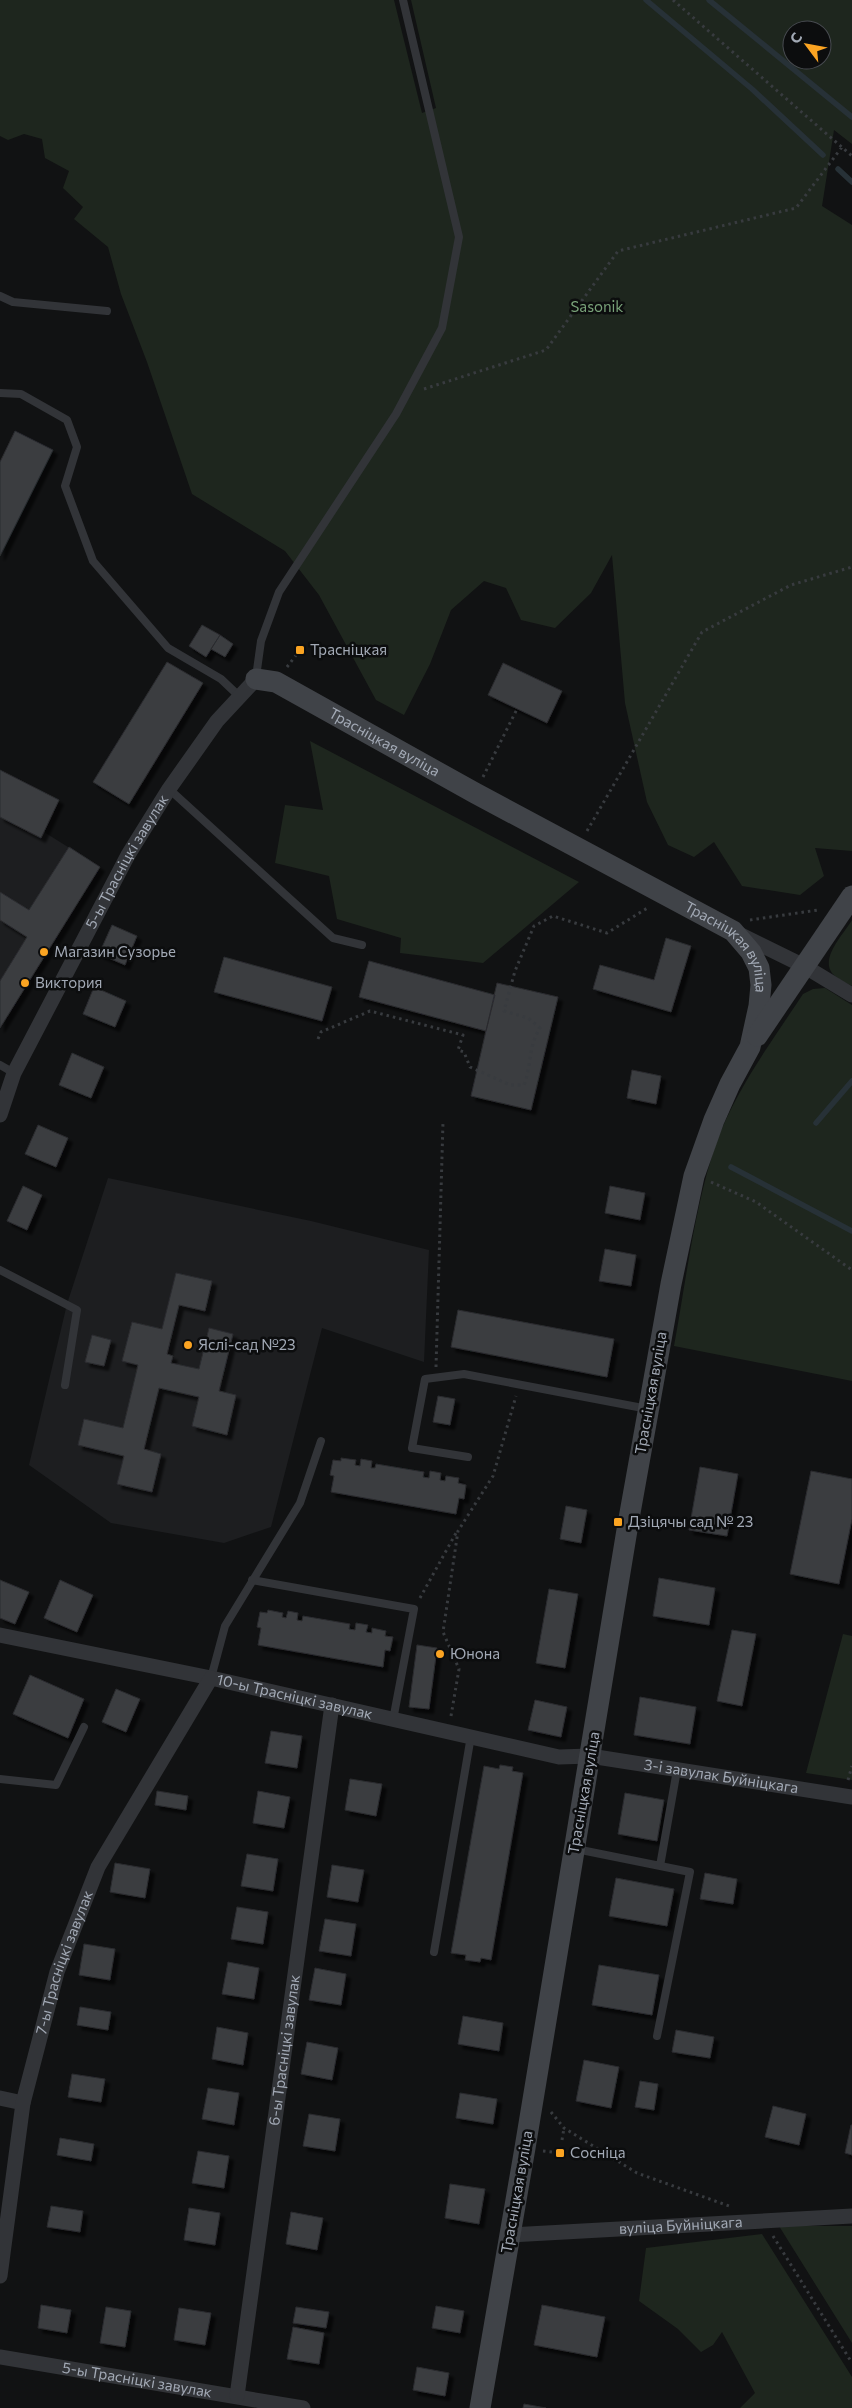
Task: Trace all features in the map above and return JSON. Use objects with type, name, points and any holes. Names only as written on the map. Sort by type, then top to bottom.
[{"type":"street","name":"5-ы Трасніцкі завулак","points":[[0,1115],[14,1073],[128,856],[170,789],[217,721],[256,679]]},
{"type":"street","name":"Трасніцкая вуліца","points":[[256,679],[276,682],[475,793],[713,919],[733,931],[751,952],[759,968],[761,985],[750,1047],[730,1084],[714,1120],[694,1176],[671,1284],[648,1409],[480,2408]]},
{"type":"street","points":[[750,1047],[849,901]]},
{"type":"street","points":[[733,931],[804,966],[852,994]]},
{"type":"street","name":"10-ы Трасніцкі завулак","points":[[0,1634],[211,1678],[559,1757],[590,1756]]},
{"type":"street","name":"7-ы Трасніцкі завулак","points":[[0,2276],[23,2104],[57,1972],[98,1867],[211,1678]]},
{"type":"street","name":"6-ы Трасніцкі завулак","points":[[236,2402],[332,1706]]},
{"type":"street","name":"3-і завулак Буйніцкага","points":[[590,1756],[852,1797]]},
{"type":"street","points":[[0,2098],[23,2104]]},
{"type":"street","name":"вуліца Буйніцкага","points":[[510,2235],[852,2216]]},
{"type":"street","name":"5-ы Трасніцкі завулак","points":[[0,2357],[236,2402],[303,2408]]},
{"type":"lane","points":[[256,679],[260,641],[279,592],[396,414],[442,328],[459,237],[403,0]]},
{"type":"lane","points":[[0,296],[13,302],[107,311]]},
{"type":"lane","points":[[0,393],[22,394],[67,420],[77,447],[65,486],[93,561],[168,648],[221,679],[240,696]]},
{"type":"lane","points":[[170,789],[333,938],[362,945]]},
{"type":"lane","points":[[0,1065],[14,1073]]},
{"type":"lane","points":[[0,1270],[77,1310],[65,1385]]},
{"type":"lane","points":[[468,1457],[412,1448],[424,1379],[464,1374],[648,1409]]},
{"type":"lane","points":[[211,1678],[225,1626],[300,1503],[321,1440]]},
{"type":"lane","points":[[252,1580],[414,1610],[393,1720]]},
{"type":"lane","points":[[0,1780],[56,1785],[84,1727]]},
{"type":"lane","points":[[434,1952],[471,1736]]},
{"type":"lane","points":[[660,1866],[677,1770]]},
{"type":"lane","points":[[574,1849],[690,1872],[657,2036]]},
{"type":"path","points":[[674,0],[852,156]]},
{"type":"path","points":[[407,395],[546,350],[618,251],[796,208],[842,147]]},
{"type":"path","points":[[577,847],[702,632],[792,585],[852,567]]},
{"type":"path","points":[[475,793],[517,709]]},
{"type":"path","points":[[318,1039],[322,1032],[370,1011],[463,1035],[458,1050],[464,1052],[470,1067],[510,1085],[524,1085],[530,1068],[529,1055],[532,1040],[540,1028],[528,1018],[504,1011],[515,971],[534,926],[553,916],[607,933],[667,895]]},
{"type":"path","points":[[713,919],[758,920],[849,901]]},
{"type":"path","points":[[436,1378],[443,1122]]},
{"type":"path","points":[[694,1176],[756,1202],[852,1270]]},
{"type":"path","points":[[414,1610],[458,1531],[493,1476],[520,1384]]},
{"type":"path","points":[[448,1731],[459,1669],[443,1632],[458,1531]]},
{"type":"path","points":[[536,2080],[551,2112],[564,2128],[637,2173],[733,2207]]},
{"type":"path","points":[[562,2140],[564,2128]]},
{"type":"path","points":[[763,2220],[852,2363]]},
{"type":"shaded area","points":[[0,770],[59,800],[44,832],[100,867],[0,1028]]},
{"type":"shaded area","name":"Яслі-сад №23","points":[[108,1178],[311,1221],[429,1250],[424,1362],[322,1328],[271,1527],[224,1543],[111,1523],[29,1465],[67,1304]]},
{"type":"green space","name":"Sasonik","points":[[0,0],[394,0],[422,113],[436,108],[411,0],[852,0],[852,144],[834,130],[822,206],[852,225],[852,851],[815,848],[824,876],[800,895],[742,886],[714,842],[694,857],[668,845],[647,802],[625,703],[612,555],[591,593],[555,628],[521,620],[506,588],[484,581],[451,610],[430,664],[404,715],[376,700],[319,595],[285,551],[192,494],[147,362],[121,294],[108,247],[74,219],[83,207],[63,188],[69,171],[45,158],[42,139],[24,134],[8,140],[0,136]]},
{"type":"green space","points":[[310,741],[579,882],[483,963],[400,953],[401,938],[337,919],[329,876],[275,863],[285,805],[323,810]]},
{"type":"green space","points":[[852,920],[852,986],[835,976],[830,970],[829,963],[833,948]]},
{"type":"green space","points":[[825,988],[852,1005],[852,1381],[674,1346],[703,1190],[709,1165],[725,1121],[756,1065],[803,994],[813,989]]},
{"type":"green space","points":[[843,1634],[852,1636],[852,1780],[806,1773]]},
{"type":"green space","points":[[779,2226],[852,2226],[852,2343]]},
{"type":"green space","points":[[762,2234],[852,2377],[852,2408],[740,2408],[755,2393],[722,2332],[713,2345],[701,2352],[678,2329],[639,2301],[646,2248]]},
{"type":"building","points":[[15,431],[53,450],[0,556],[0,462]]},
{"type":"building","points":[[202,625],[220,635],[206,657],[189,646]]},
{"type":"building","points":[[220,635],[233,644],[225,657],[211,649]]},
{"type":"building","points":[[167,662],[203,683],[129,804],[93,782]]},
{"type":"building","points":[[503,663],[562,691],[547,723],[488,695]]},
{"type":"building","points":[[0,770],[59,800],[41,838],[0,817]]},
{"type":"building","points":[[69,847],[100,867],[0,1028],[0,981],[27,937],[0,920],[0,892],[29,910]]},
{"type":"building","points":[[112,925],[137,936],[125,965],[99,954]]},
{"type":"building","points":[[666,938],[691,946],[671,1012],[593,989],[600,965],[654,980]]},
{"type":"building","points":[[224,957],[332,987],[322,1021],[214,992]]},
{"type":"building","points":[[369,961],[495,995],[486,1031],[359,997]]},
{"type":"building","points":[[497,983],[558,997],[531,1110],[471,1096]]},
{"type":"building","points":[[94,987],[126,1001],[115,1027],[83,1014]]},
{"type":"building","points":[[72,1053],[104,1067],[91,1098],[59,1085]]},
{"type":"building","points":[[632,1070],[661,1076],[656,1104],[627,1098]]},
{"type":"building","points":[[38,1125],[68,1138],[56,1167],[25,1154]]},
{"type":"building","points":[[23,1186],[42,1195],[27,1230],[7,1221]]},
{"type":"building","points":[[610,1186],[645,1193],[640,1220],[605,1213]]},
{"type":"building","points":[[605,1249],[636,1255],[631,1286],[599,1281]]},
{"type":"building","points":[[176,1273],[212,1281],[205,1311],[179,1305],[167,1354],[173,1356],[171,1363],[199,1369],[209,1328],[233,1334],[219,1391],[236,1395],[227,1435],[192,1426],[199,1397],[159,1388],[144,1449],[161,1454],[152,1492],[117,1484],[124,1456],[78,1445],[84,1419],[123,1428],[138,1365],[122,1361],[132,1322],[162,1329]]},
{"type":"building","points":[[458,1310],[614,1339],[607,1377],[451,1347]]},
{"type":"building","points":[[92,1335],[111,1340],[104,1366],[85,1362]]},
{"type":"building","points":[[438,1396],[455,1399],[450,1425],[433,1422]]},
{"type":"building","points":[[341,1458],[356,1460],[355,1465],[360,1466],[361,1459],[372,1461],[371,1468],[375,1468],[376,1464],[424,1472],[423,1477],[429,1478],[430,1471],[441,1473],[440,1480],[445,1481],[446,1476],[459,1478],[458,1483],[466,1485],[464,1499],[459,1498],[456,1514],[331,1492],[334,1476],[330,1475],[333,1460],[341,1461]]},
{"type":"building","points":[[700,1467],[738,1474],[727,1536],[689,1530]]},
{"type":"building","points":[[811,1471],[852,1479],[852,1519],[839,1584],[790,1574]]},
{"type":"building","points":[[566,1506],[587,1510],[581,1543],[560,1539]]},
{"type":"building","points":[[659,1578],[715,1588],[709,1625],[653,1616]]},
{"type":"building","points":[[0,1580],[29,1592],[15,1624],[0,1618]]},
{"type":"building","points":[[60,1580],[93,1595],[77,1632],[44,1618]]},
{"type":"building","points":[[549,1589],[578,1594],[565,1668],[536,1663]]},
{"type":"building","points":[[268,1610],[283,1613],[282,1617],[286,1618],[288,1611],[298,1613],[297,1620],[302,1621],[303,1616],[350,1624],[349,1629],[355,1630],[356,1623],[368,1625],[366,1632],[372,1633],[372,1628],[386,1631],[385,1636],[393,1637],[390,1651],[385,1650],[383,1667],[258,1645],[261,1628],[257,1627],[260,1612],[267,1613]]},
{"type":"building","points":[[732,1630],[756,1634],[742,1706],[717,1701]]},
{"type":"building","points":[[417,1645],[437,1648],[429,1709],[409,1707]]},
{"type":"building","points":[[30,1675],[84,1699],[68,1738],[13,1714]]},
{"type":"building","points":[[116,1689],[140,1699],[126,1732],[102,1722]]},
{"type":"building","points":[[640,1697],[696,1707],[690,1744],[634,1735]]},
{"type":"building","points":[[535,1700],[567,1707],[561,1737],[528,1730]]},
{"type":"building","points":[[271,1731],[302,1736],[297,1768],[265,1763]]},
{"type":"building","points":[[500,1765],[513,1767],[512,1771],[523,1773],[491,1960],[481,1958],[480,1962],[465,1960],[466,1955],[451,1953],[484,1766],[499,1769]]},
{"type":"building","points":[[350,1779],[382,1784],[376,1816],[345,1810]]},
{"type":"building","points":[[157,1791],[188,1796],[186,1810],[155,1805]]},
{"type":"building","points":[[258,1791],[290,1797],[284,1828],[253,1823]]},
{"type":"building","points":[[625,1793],[664,1800],[657,1841],[618,1834]]},
{"type":"building","points":[[247,1854],[278,1859],[273,1891],[241,1886]]},
{"type":"building","points":[[115,1863],[150,1869],[145,1898],[110,1892]]},
{"type":"building","points":[[332,1865],[364,1870],[358,1902],[327,1897]]},
{"type":"building","points":[[705,1873],[737,1879],[733,1904],[700,1899]]},
{"type":"building","points":[[616,1878],[674,1889],[667,1926],[609,1916]]},
{"type":"building","points":[[237,1907],[268,1912],[263,1944],[231,1939]]},
{"type":"building","points":[[325,1919],[356,1924],[351,1956],[319,1951]]},
{"type":"building","points":[[84,1944],[115,1949],[110,1980],[79,1975]]},
{"type":"building","points":[[228,1962],[259,1968],[254,1999],[222,1994]]},
{"type":"building","points":[[599,1965],[659,1975],[652,2015],[592,2005]]},
{"type":"building","points":[[315,1968],[346,1974],[341,2005],[309,2000]]},
{"type":"building","points":[[80,2007],[111,2012],[108,2030],[77,2025]]},
{"type":"building","points":[[463,2016],[503,2023],[499,2051],[458,2044]]},
{"type":"building","points":[[217,2027],[248,2033],[243,2065],[212,2059]]},
{"type":"building","points":[[676,2030],[714,2037],[710,2058],[672,2052]]},
{"type":"building","points":[[307,2042],[338,2048],[332,2080],[301,2074]]},
{"type":"building","points":[[584,2060],[619,2067],[611,2108],[576,2101]]},
{"type":"building","points":[[72,2074],[105,2079],[101,2102],[68,2097]]},
{"type":"building","points":[[640,2081],[658,2084],[654,2110],[635,2107]]},
{"type":"building","points":[[208,2088],[239,2093],[234,2125],[202,2119]]},
{"type":"building","points":[[460,2093],[497,2099],[493,2124],[456,2118]]},
{"type":"building","points":[[773,2106],[806,2114],[799,2145],[765,2137]]},
{"type":"building","points":[[309,2114],[340,2119],[335,2151],[303,2146]]},
{"type":"building","points":[[852,2125],[852,2155],[845,2153]]},
{"type":"building","points":[[60,2138],[94,2144],[91,2161],[57,2155]]},
{"type":"building","points":[[198,2151],[229,2156],[224,2188],[192,2183]]},
{"type":"building","points":[[450,2184],[485,2189],[479,2224],[445,2218]]},
{"type":"building","points":[[51,2206],[83,2211],[80,2232],[47,2227]]},
{"type":"building","points":[[189,2208],[220,2213],[215,2245],[184,2240]]},
{"type":"building","points":[[291,2212],[323,2218],[317,2250],[286,2244]]},
{"type":"building","points":[[41,2305],[71,2310],[67,2333],[38,2328]]},
{"type":"building","points":[[542,2305],[605,2317],[597,2357],[534,2345]]},
{"type":"building","points":[[436,2306],[464,2311],[460,2333],[432,2328]]},
{"type":"building","points":[[106,2307],[131,2311],[125,2347],[100,2343]]},
{"type":"building","points":[[296,2307],[329,2312],[326,2328],[293,2323]]},
{"type":"building","points":[[179,2308],[211,2313],[205,2345],[174,2340]]},
{"type":"building","points":[[293,2327],[324,2333],[319,2364],[287,2359]]},
{"type":"building","points":[[417,2367],[449,2373],[445,2396],[413,2390]]},
{"type":"building","points":[[524,2404],[546,2408],[523,2408]]},
{"type":"waterway","points":[[646,0],[752,89],[823,155]]},
{"type":"waterway","points":[[709,0],[852,117]]},
{"type":"waterway","points":[[838,169],[852,182]]},
{"type":"waterway","points":[[816,1123],[852,1081]]},
{"type":"waterway","points":[[731,1167],[852,1231]]},
{"type":"place","name":"Трасніцкая","points":[[300,650]]},
{"type":"place","name":"Магазин Сузорье","points":[[44,952]]},
{"type":"place","name":"Виктория","points":[[25,983]]},
{"type":"place","name":"Яслі-сад №23","points":[[188,1345]]},
{"type":"place","name":"Дзіцячы сад № 23","points":[[618,1522]]},
{"type":"place","name":"Юнона","points":[[440,1654]]},
{"type":"place","name":"Сосніца","points":[[560,2153]]}]
